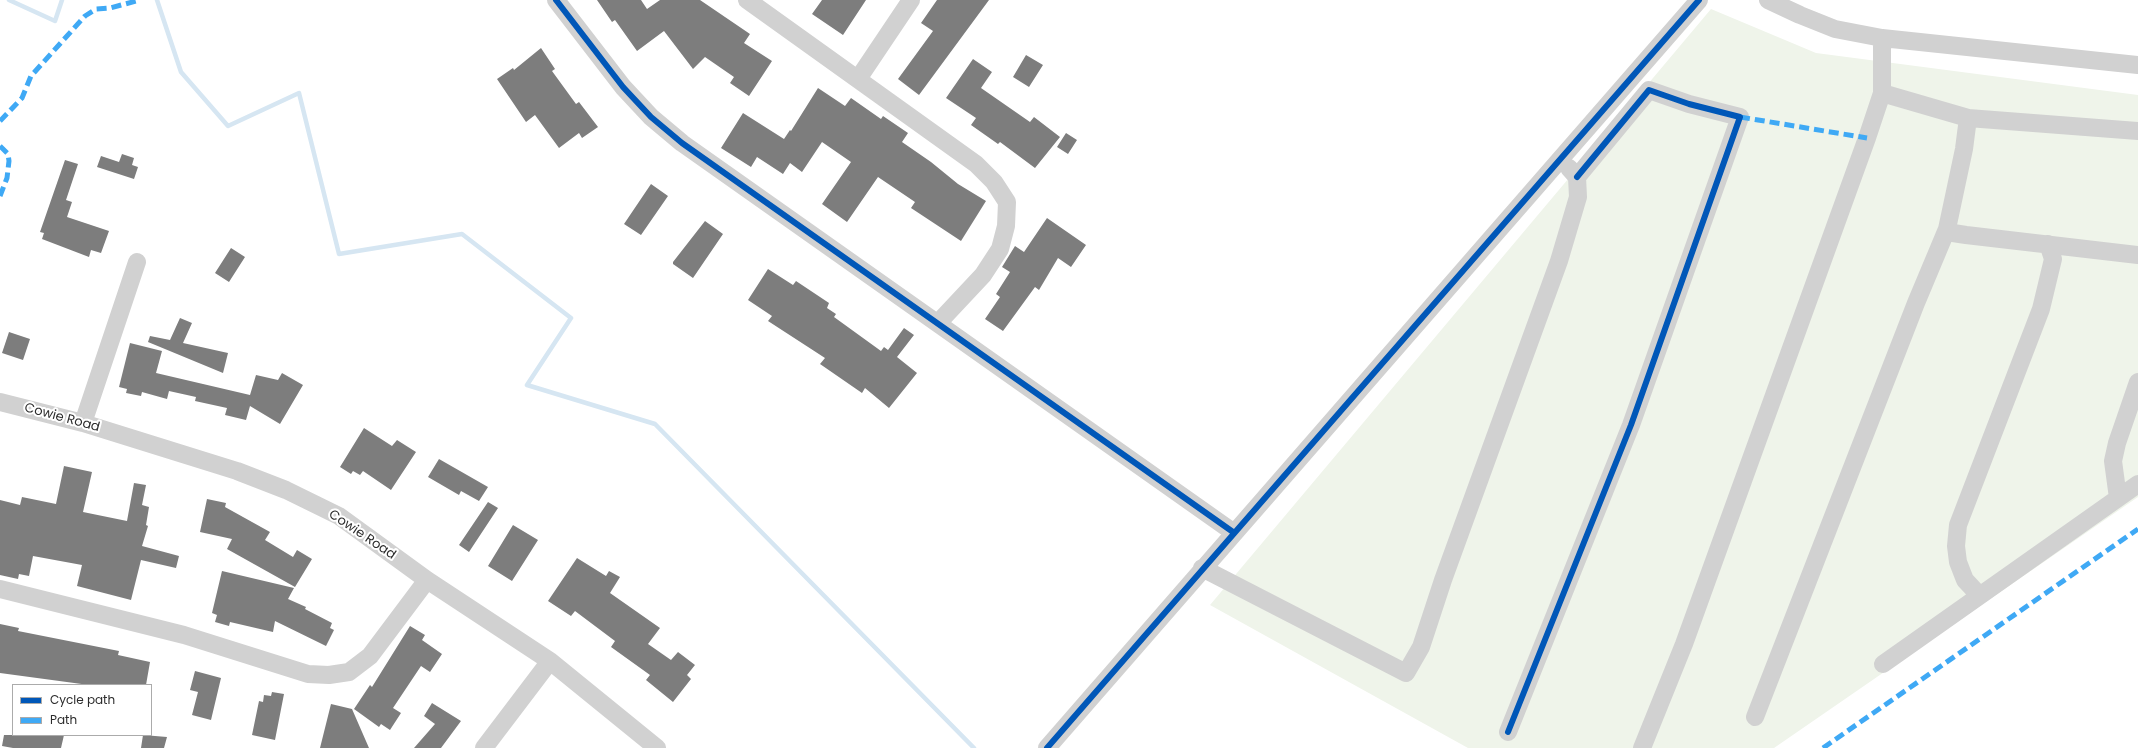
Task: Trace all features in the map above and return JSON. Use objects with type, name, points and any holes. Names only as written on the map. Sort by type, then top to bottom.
[{"type":"street","points":[[556,0],[623,87],[651,117],[682,143],[1233,532]]},
{"type":"street","points":[[747,0],[976,164],[994,182],[1007,202],[1006,226],[1000,249],[983,275],[938,323]]},
{"type":"street","points":[[858,79],[911,0]]},
{"type":"street","points":[[1047,748],[1233,532],[1699,0]]},
{"type":"street","points":[[1768,0],[1835,29],[1882,38],[2138,65]]},
{"type":"street","points":[[1642,748],[1684,644],[1867,138],[1882,93],[1882,38]]},
{"type":"street","points":[[1508,732],[1631,425],[1740,117],[1689,104],[1649,90],[1577,177]]},
{"type":"street","points":[[1882,93],[1968,118],[2138,131]]},
{"type":"street","points":[[1754,717],[1916,303],[1947,229],[1964,150],[1968,118]]},
{"type":"street","points":[[1202,568],[1406,673],[1421,647],[1443,580],[1546,300],[1578,197],[1577,177],[1560,159]]},
{"type":"street","points":[[1947,229],[1953,233],[1966,235],[2138,255]]},
{"type":"street","points":[[1979,595],[1965,580],[1958,562],[1956,546],[1958,525],[2041,309],[2053,259],[2048,244]]},
{"type":"street","points":[[82,423],[137,262]]},
{"type":"street","points":[[2118,498],[2113,461],[2117,443],[2138,382]]},
{"type":"street","name":"Cowie Road","points":[[0,402],[82,423],[237,471],[286,490],[339,516],[427,580],[550,661],[657,748]]},
{"type":"street","points":[[1883,664],[2138,484]]},
{"type":"street","points":[[0,589],[184,635],[308,674],[329,675],[349,672],[370,656],[427,580]]},
{"type":"street","points":[[484,748],[550,661]]},
{"type":"shaded area","points":[[1711,9],[1816,53],[2138,95],[2138,497],[1774,748],[1468,748],[1210,605]]},
{"type":"building","points":[[597,0],[641,0],[647,9],[660,0],[700,0],[750,34],[744,43],[772,61],[749,96],[730,83],[734,77],[705,57],[693,69],[664,31],[637,51],[615,20],[612,22]]},
{"type":"building","points":[[822,0],[866,0],[843,35],[812,14]]},
{"type":"building","points":[[937,0],[989,0],[919,95],[898,79],[933,31],[921,23]]},
{"type":"building","points":[[541,48],[555,69],[552,71],[576,104],[579,102],[598,127],[582,138],[579,133],[559,148],[535,115],[526,122],[497,79],[513,68],[514,70]]},
{"type":"building","points":[[1026,55],[1043,65],[1029,87],[1013,77]]},
{"type":"building","points":[[973,59],[992,72],[981,88],[1030,122],[1034,117],[1060,137],[1035,168],[1000,142],[998,144],[971,125],[976,118],[946,98]]},
{"type":"building","points":[[818,88],[845,106],[851,98],[881,119],[883,116],[908,133],[902,142],[931,162],[958,184],[986,201],[961,241],[911,208],[915,202],[878,177],[847,222],[822,204],[851,162],[822,142],[802,172],[790,163],[783,174],[757,157],[751,167],[721,148],[743,113],[784,139],[790,130],[791,131]]},
{"type":"building","points":[[1066,133],[1077,140],[1068,154],[1057,147]]},
{"type":"building","points":[[122,154],[134,158],[132,165],[138,167],[134,179],[97,167],[101,156],[119,162]]},
{"type":"building","points":[[65,160],[78,164],[66,200],[72,202],[67,217],[109,231],[101,253],[91,250],[89,257],[42,239],[44,233],[40,232]]},
{"type":"building","points":[[651,184],[668,196],[641,235],[624,224]]},
{"type":"building","points":[[1047,218],[1086,245],[1071,267],[1058,258],[1039,290],[1035,287],[1003,331],[985,319],[1000,297],[996,294],[1010,272],[1002,267],[1015,246],[1024,252]]},
{"type":"building","points":[[705,221],[723,234],[693,278],[673,264],[673,262]]},
{"type":"building","points":[[231,248],[245,257],[229,282],[215,273]]},
{"type":"building","points":[[768,269],[793,285],[796,281],[829,303],[827,308],[836,314],[834,317],[881,351],[884,347],[888,350],[904,328],[914,335],[897,357],[917,373],[889,408],[865,388],[862,393],[820,364],[825,358],[768,321],[772,316],[748,300]]},
{"type":"building","points":[[180,318],[192,323],[183,343],[228,353],[223,373],[148,342],[150,336],[170,340]]},
{"type":"building","points":[[9,332],[30,339],[23,360],[2,353]]},
{"type":"building","points":[[130,343],[162,351],[156,373],[250,395],[256,375],[278,380],[282,373],[303,385],[280,424],[250,406],[246,420],[225,415],[227,408],[195,401],[196,397],[169,391],[167,399],[142,392],[141,396],[126,393],[127,389],[119,387]]},
{"type":"building","points":[[364,428],[392,446],[397,440],[416,452],[391,490],[363,471],[360,475],[353,471],[351,474],[340,467]]},
{"type":"building","points":[[439,459],[488,487],[479,501],[461,491],[459,495],[428,477]]},
{"type":"building","points":[[64,466],[92,472],[83,512],[127,521],[134,483],[146,485],[142,505],[149,507],[146,525],[148,526],[142,546],[179,556],[176,568],[141,560],[131,600],[77,586],[82,565],[33,556],[29,576],[19,574],[18,579],[0,575],[0,500],[20,505],[22,497],[56,504]]},
{"type":"building","points":[[207,499],[226,503],[225,507],[270,532],[265,540],[293,557],[297,550],[312,559],[295,587],[227,549],[232,539],[200,532]]},
{"type":"building","points":[[488,502],[498,508],[469,552],[459,545]]},
{"type":"building","points":[[513,525],[538,540],[512,581],[488,566]]},
{"type":"building","points":[[577,558],[606,576],[609,571],[620,577],[610,593],[660,628],[648,644],[671,660],[678,652],[695,665],[687,675],[691,679],[673,702],[646,680],[650,675],[611,647],[615,641],[575,611],[571,616],[548,601]]},
{"type":"building","points":[[222,571],[294,588],[288,599],[306,607],[305,609],[332,623],[330,628],[334,630],[326,646],[275,621],[273,632],[230,622],[229,626],[215,622],[217,615],[212,613]]},
{"type":"building","points":[[0,624],[19,628],[18,631],[119,651],[118,655],[150,662],[146,684],[82,684],[0,673]]},
{"type":"building","points":[[410,626],[425,635],[422,640],[442,654],[430,672],[421,666],[393,708],[401,713],[390,730],[381,724],[379,727],[354,709],[370,685],[372,687]]},
{"type":"building","points":[[195,671],[221,678],[211,720],[192,715],[198,692],[190,690]]},
{"type":"building","points":[[272,692],[284,694],[275,740],[252,735],[259,701],[263,702],[264,695],[271,696]]},
{"type":"building","points":[[432,703],[461,721],[441,748],[414,748],[435,724],[424,716]]},
{"type":"building","points":[[331,704],[352,709],[369,748],[320,748]]},
{"type":"building","points":[[4,735],[64,736],[61,748],[13,748],[2,746]]},
{"type":"building","points":[[143,736],[167,737],[164,748],[141,748]]},
{"type":"waterway","points":[[9,0],[55,21],[62,0]]},
{"type":"waterway","points":[[157,0],[181,72],[228,126],[299,93],[339,254],[462,234],[571,318],[527,385],[655,424],[974,748]]},
{"type":"marked path","points":[[0,121],[22,98],[31,76],[85,16],[96,9],[110,8],[140,0]]},
{"type":"marked path","points":[[1740,117],[1867,138]]},
{"type":"marked path","points":[[0,146],[8,154],[9,161],[7,178],[0,196]]},
{"type":"marked path","points":[[1823,748],[2138,529]]},
{"type":"cycle path","points":[[556,0],[623,87],[651,117],[682,143],[1233,532]]},
{"type":"cycle path","points":[[1047,748],[1699,0]]},
{"type":"cycle path","points":[[1508,732],[1631,425],[1740,117],[1689,104],[1649,90],[1577,177]]}]
